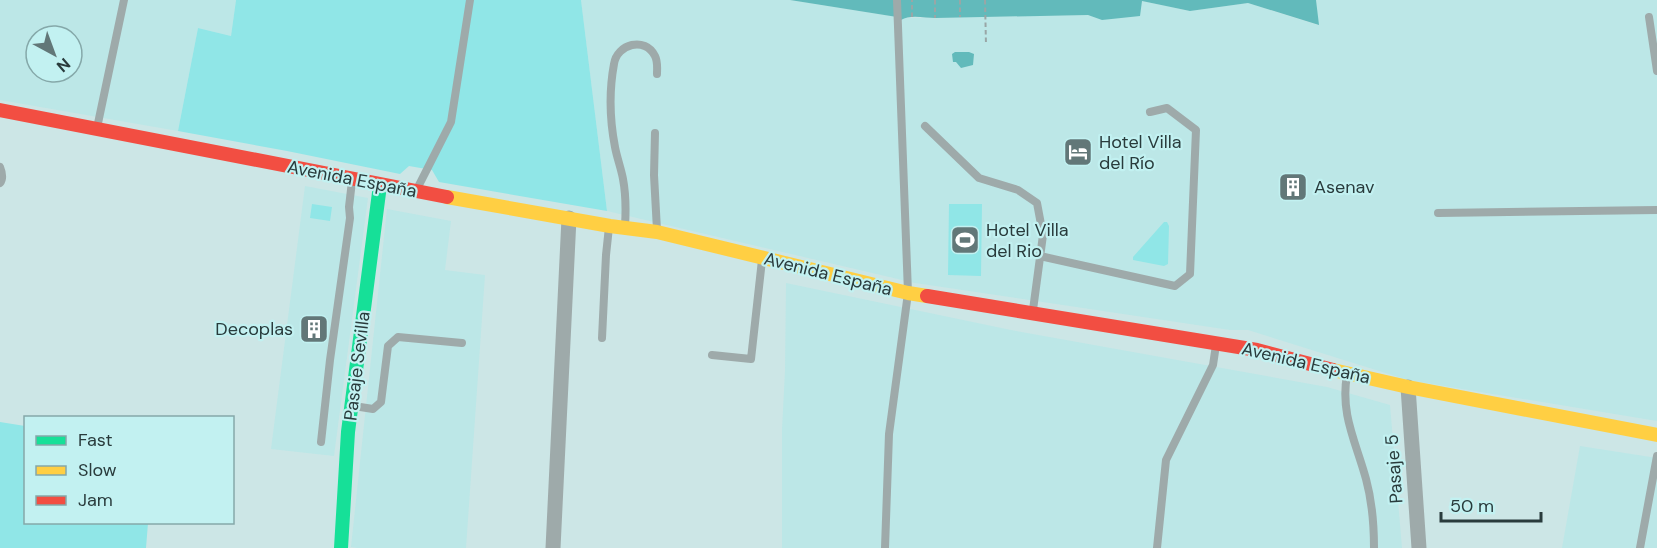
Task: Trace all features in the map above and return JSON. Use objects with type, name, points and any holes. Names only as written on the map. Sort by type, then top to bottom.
[{"type":"main road","name":"Avenida España","points":[[0,110],[416,191],[610,226],[657,232],[909,293],[1257,350],[1347,374],[1408,387],[1657,435]]},
{"type":"main road","name":"Pasaje Sevilla","points":[[341,548],[348,432],[380,184]]},
{"type":"street","points":[[553,548],[569,218]]},
{"type":"street","name":"Pasaje 5","points":[[1408,387],[1419,548]]},
{"type":"lane","points":[[96,129],[124,0]]},
{"type":"lane","points":[[416,191],[452,122],[470,0]]},
{"type":"lane","points":[[885,548],[889,434],[909,293],[897,0]]},
{"type":"lane","points":[[1649,17],[1657,71]]},
{"type":"lane","points":[[625,227],[625,189],[615,146],[611,114],[611,87],[616,55],[627,46],[640,44],[656,57],[657,74]]},
{"type":"lane","points":[[1040,256],[1175,286],[1191,274],[1196,130],[1167,108],[1150,112]]},
{"type":"lane","points":[[925,126],[979,178],[1018,190],[1037,202],[1043,235],[1032,314]]},
{"type":"lane","points":[[655,134],[654,175],[657,232]]},
{"type":"lane","points":[[0,167],[3,173],[0,183]]},
{"type":"lane","points":[[321,442],[350,218],[352,179]]},
{"type":"lane","points":[[1438,213],[1657,210]]},
{"type":"lane","points":[[602,338],[606,255],[610,226]]},
{"type":"lane","points":[[712,355],[751,359],[762,258]]},
{"type":"lane","points":[[352,406],[373,409],[381,402],[388,346],[398,337],[462,343]]},
{"type":"lane","points":[[1157,548],[1166,460],[1213,365],[1216,344]]},
{"type":"lane","points":[[1347,374],[1346,410],[1366,481],[1373,518],[1374,548]]},
{"type":"lane","points":[[1640,548],[1657,456]]},
{"type":"path","points":[[912,0],[912,17]]},
{"type":"path","points":[[935,0],[935,18]]},
{"type":"path","points":[[960,0],[960,17]]},
{"type":"path","points":[[986,0],[986,45]]},
{"type":"shaded area","points":[[0,0],[236,0],[231,36],[198,28],[178,131],[0,100]]},
{"type":"shaded area","points":[[236,0],[581,0],[607,211],[439,182],[432,170],[409,166],[400,174],[178,131],[198,28],[231,36]]},
{"type":"shaded area","points":[[581,0],[790,0],[904,18],[1088,15],[1103,20],[1142,1],[1190,11],[1248,3],[1318,25],[1316,0],[1657,0],[1657,421],[1408,380],[1248,330],[1230,330],[915,283],[607,211]]},
{"type":"shaded area","points":[[790,0],[1316,0],[1319,25],[1248,3],[1190,11],[1142,1],[1140,16],[1102,20],[1088,15],[913,17],[901,20],[897,17]]},
{"type":"shaded area","points":[[955,52],[974,54],[973,65],[961,68],[953,62],[952,54]]},
{"type":"shaded area","points":[[305,186],[368,198],[334,456],[271,449]]},
{"type":"shaded area","points":[[312,204],[332,207],[330,221],[310,218]]},
{"type":"shaded area","name":"Hotel Villa del Rio","points":[[949,204],[982,204],[981,276],[948,275]]},
{"type":"shaded area","points":[[387,209],[451,221],[445,270],[485,275],[466,548],[351,547]]},
{"type":"shaded area","points":[[1164,222],[1167,222],[1169,226],[1168,264],[1164,266],[1133,260],[1133,257]]},
{"type":"shaded area","points":[[786,283],[1011,330],[1327,387],[1390,405],[1402,548],[782,548]]},
{"type":"shaded area","points":[[0,422],[24,426],[24,524],[148,524],[146,548],[0,548]]},
{"type":"shaded area","points":[[1580,446],[1657,458],[1657,548],[1562,548]]},
{"type":"traffic: fast","points":[[341,548],[348,432],[380,185]]},
{"type":"traffic: slow","points":[[447,197],[610,226],[657,232],[927,296]]},
{"type":"traffic: slow","points":[[1333,370],[1408,387],[1657,435]]},
{"type":"traffic: jam","points":[[0,110],[447,197]]},
{"type":"traffic: jam","points":[[927,296],[1257,350],[1333,370]]},
{"type":"place","name":"Hotel Villa del Río","points":[[1078,152]]},
{"type":"place","name":"Asenav","points":[[1293,187]]},
{"type":"place","name":"Hotel Villa del Rio","points":[[965,240]]},
{"type":"place","name":"Decoplas","points":[[314,329]]}]
